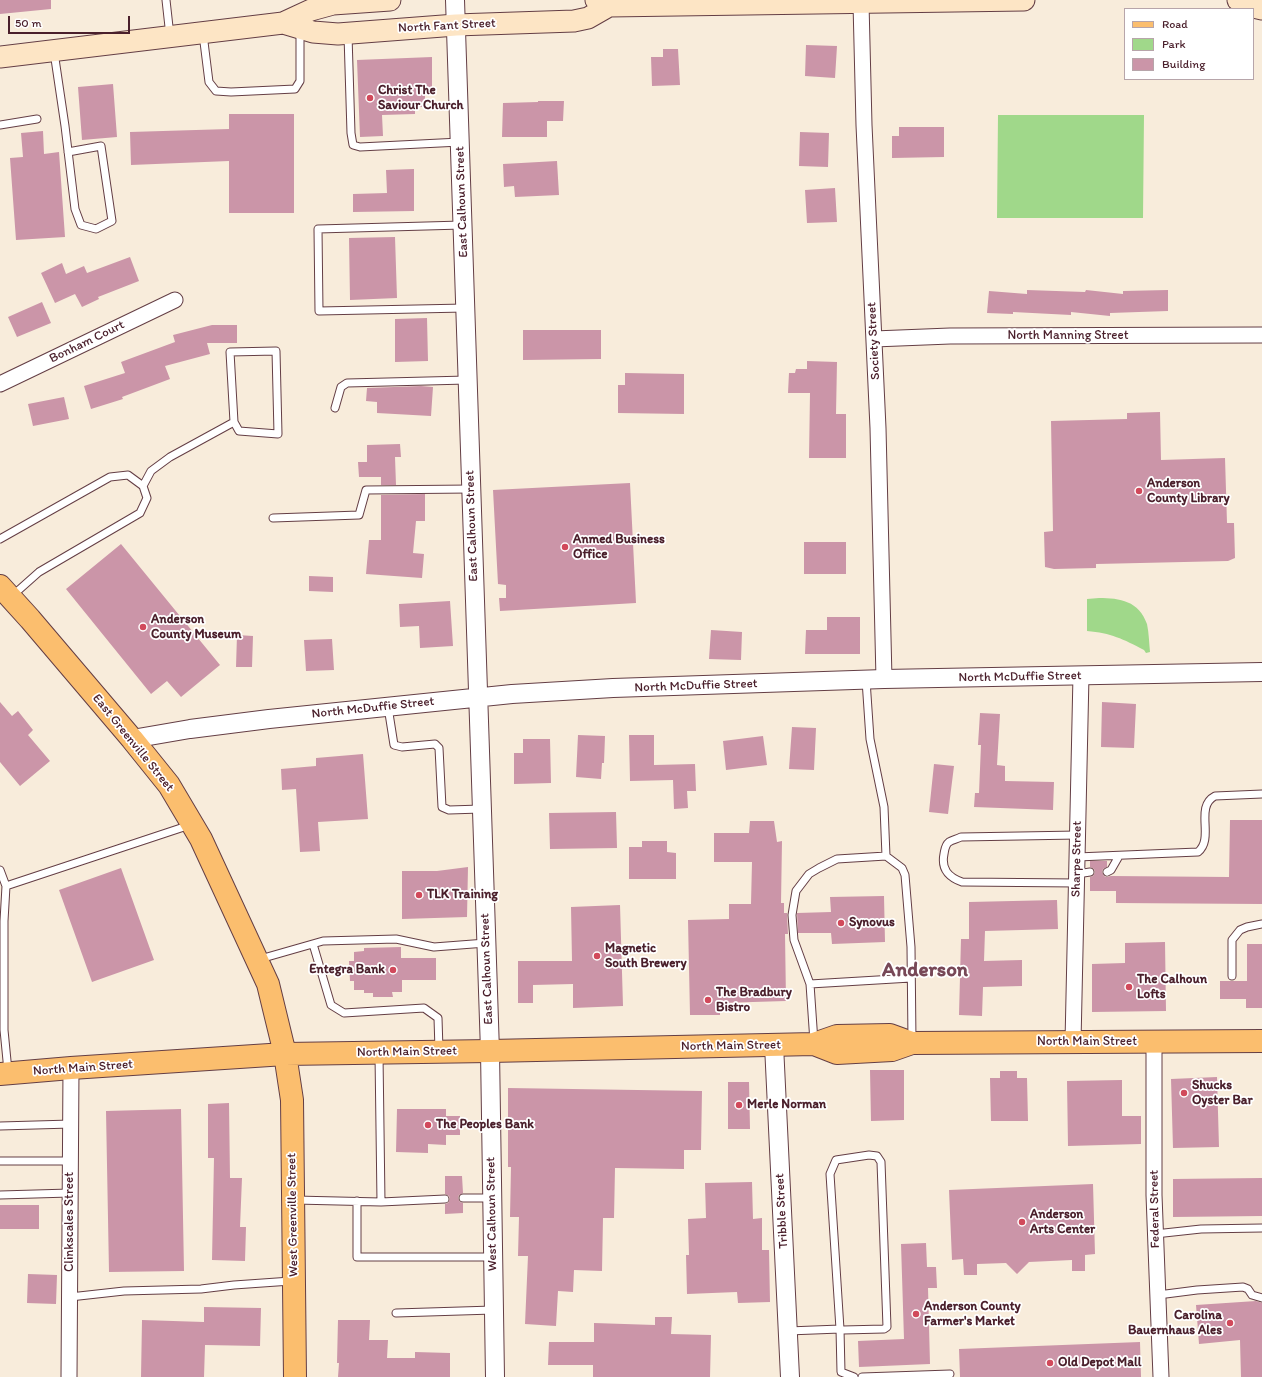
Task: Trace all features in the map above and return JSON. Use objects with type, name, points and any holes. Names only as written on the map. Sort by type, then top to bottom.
[{"type":"main road","name":"North Fant Street","points":[[292,25],[311,10],[333,4],[390,0]]},
{"type":"main road","name":"North Fant Street","points":[[0,57],[203,32],[292,25],[313,32],[338,34],[456,25],[574,21],[588,18],[603,3],[862,3],[1024,0]]},
{"type":"main road","points":[[1238,0],[1245,5],[1262,9]]},
{"type":"main road","name":"East Greenville Street","points":[[5,592],[30,619],[132,739],[169,785],[201,839],[268,984],[285,1054]]},
{"type":"main road","name":"North Main Street","points":[[4,1074],[71,1068],[285,1054],[814,1044],[837,1036],[890,1035],[912,1043],[1262,1041]]},
{"type":"main road","name":"West Greenville Street","points":[[285,1054],[292,1100],[295,1377]]},
{"type":"street","name":"East Calhoun Street","points":[[456,0],[490,1051]]},
{"type":"street","name":"Society Street","points":[[862,3],[864,125],[878,428],[884,679]]},
{"type":"street","name":"Bonham Court","points":[[0,384],[175,300]]},
{"type":"street","name":"North Manning Street","points":[[874,339],[950,336],[1262,334]]},
{"type":"street","name":"North McDuffie Street","points":[[132,739],[190,728],[478,697],[613,688],[884,679],[1262,672]]},
{"type":"street","name":"Sharpe Street","points":[[1073,1042],[1081,876],[1077,857],[1081,676]]},
{"type":"street","name":"Federal Street","points":[[1154,1042],[1154,1195],[1161,1377]]},
{"type":"street","name":"Tribble Street","points":[[774,1044],[790,1377]]},
{"type":"street","name":"West Calhoun Street","points":[[490,1051],[495,1377]]},
{"type":"street","name":"Clinkscales Street","points":[[69,1377],[71,1068]]},
{"type":"lane","points":[[166,0],[170,36]]},
{"type":"lane","points":[[203,32],[209,82],[216,91],[231,92],[295,89],[300,81],[292,25]]},
{"type":"lane","points":[[348,33],[351,134],[353,145],[360,147],[460,142]]},
{"type":"lane","points":[[54,50],[75,209],[81,225],[96,229],[112,221],[101,146],[68,152]]},
{"type":"lane","points":[[0,125],[37,119]]},
{"type":"lane","points":[[463,225],[318,229],[319,311],[465,308]]},
{"type":"lane","points":[[276,351],[278,434],[239,431],[234,422],[230,352],[276,351]]},
{"type":"lane","points":[[335,408],[341,387],[347,383],[468,380]]},
{"type":"lane","points":[[143,486],[151,471],[170,457],[234,422]]},
{"type":"lane","points":[[0,539],[110,477],[128,476],[143,486],[147,498],[140,513],[5,592]]},
{"type":"lane","points":[[273,518],[360,515],[366,490],[471,489]]},
{"type":"lane","points":[[866,680],[870,739],[884,807],[886,856]]},
{"type":"lane","points":[[388,707],[394,745],[402,747],[435,744],[439,748],[442,807],[449,810],[481,809]]},
{"type":"lane","points":[[1077,857],[1198,852],[1203,848],[1206,841],[1206,808],[1211,798],[1215,796],[1262,794]]},
{"type":"lane","points":[[6,886],[192,825]]},
{"type":"lane","points":[[1078,835],[961,838],[950,841],[945,847],[943,858],[945,871],[953,879],[962,882],[1081,876]]},
{"type":"lane","points":[[814,1044],[810,984],[794,940],[792,915],[796,891],[809,874],[837,859],[886,856],[902,868],[905,874],[911,947],[912,1043]]},
{"type":"lane","points":[[1107,872],[1111,870],[1119,856]]},
{"type":"lane","points":[[0,870],[6,886],[4,921],[4,1074]]},
{"type":"lane","points":[[1232,976],[1232,940],[1240,930],[1262,924]]},
{"type":"lane","points":[[256,960],[323,941],[396,939],[434,947],[486,943]]},
{"type":"lane","points":[[313,944],[331,1005],[344,1013],[424,1008],[438,1018],[439,1052]]},
{"type":"lane","points":[[810,984],[911,978]]},
{"type":"lane","points":[[379,1053],[381,1202]]},
{"type":"lane","points":[[0,1126],[71,1124]]},
{"type":"lane","points":[[788,1331],[840,1329],[884,1329],[887,1327],[881,1162],[877,1156],[869,1155],[836,1160],[830,1174],[840,1329],[841,1372],[854,1377]]},
{"type":"lane","points":[[0,1162],[70,1160]]},
{"type":"lane","points":[[0,1195],[70,1193]]},
{"type":"lane","points":[[463,1198],[492,1198]]},
{"type":"lane","points":[[293,1200],[381,1202],[445,1199]]},
{"type":"lane","points":[[358,1201],[357,1257],[493,1257]]},
{"type":"lane","points":[[1156,1234],[1201,1229],[1262,1228]]},
{"type":"lane","points":[[70,1297],[124,1291],[201,1289],[294,1281]]},
{"type":"lane","points":[[1158,1295],[1197,1290],[1243,1287],[1248,1289],[1252,1296],[1262,1298]]},
{"type":"lane","points":[[396,1313],[494,1310]]},
{"type":"lane","points":[[862,1377],[950,1374]]},
{"type":"green space","points":[[998,115],[1144,115],[1143,218],[997,218]]},
{"type":"green space","points":[[1099,598],[1128,602],[1139,610],[1144,616],[1147,624],[1150,652],[1146,653],[1144,650],[1117,637],[1087,631],[1087,599]]},
{"type":"building","points":[[0,0],[51,0],[51,9],[0,14]]},
{"type":"building","points":[[806,45],[837,46],[835,78],[805,76]]},
{"type":"building","points":[[663,49],[678,49],[680,85],[652,86],[651,57],[663,57]]},
{"type":"building","points":[[432,57],[432,93],[425,93],[425,107],[415,107],[415,114],[382,115],[383,136],[360,137],[357,60]]},
{"type":"building","points":[[113,84],[117,137],[82,140],[78,87]]},
{"type":"building","points":[[564,101],[563,121],[547,121],[547,137],[502,137],[503,103]]},
{"type":"building","points":[[229,114],[294,114],[294,213],[229,213],[229,161],[131,165],[130,132],[229,129]]},
{"type":"building","points":[[899,127],[944,127],[944,157],[892,158],[892,136],[899,136]]},
{"type":"building","points":[[43,131],[44,154],[59,152],[65,237],[16,240],[10,158],[23,157],[21,133]]},
{"type":"building","points":[[800,132],[829,133],[828,167],[799,166]]},
{"type":"building","points":[[557,161],[559,195],[515,197],[514,186],[504,187],[503,164]]},
{"type":"building","points":[[414,169],[414,211],[353,212],[353,194],[387,193],[386,170]]},
{"type":"building","points":[[835,188],[837,222],[807,223],[805,190]]},
{"type":"building","points":[[395,237],[397,298],[350,300],[349,238]]},
{"type":"building","points":[[130,257],[139,281],[98,297],[99,299],[82,307],[75,294],[55,303],[41,273],[62,263],[66,274],[84,266],[87,273]]},
{"type":"building","points":[[1027,290],[1085,292],[1086,290],[1123,294],[1123,291],[1168,290],[1168,311],[1110,313],[1110,316],[1071,312],[1071,315],[1013,312],[1013,314],[987,313],[989,291],[1027,294]]},
{"type":"building","points":[[42,302],[51,323],[17,337],[8,317]]},
{"type":"building","points":[[427,318],[428,361],[395,362],[395,319]]},
{"type":"building","points":[[212,325],[237,325],[237,343],[207,343],[210,354],[165,366],[170,379],[122,397],[123,399],[91,409],[84,386],[125,373],[121,362],[175,342],[173,335]]},
{"type":"building","points":[[523,330],[601,330],[601,359],[523,360]]},
{"type":"building","points":[[807,361],[837,362],[836,414],[846,414],[846,458],[809,458],[810,393],[788,393],[789,373],[795,373],[796,369],[807,369]]},
{"type":"building","points":[[625,373],[684,374],[684,414],[618,413],[618,385],[625,385]]},
{"type":"building","points":[[433,387],[431,416],[377,413],[377,402],[366,401],[367,388]]},
{"type":"building","points":[[64,397],[69,419],[33,426],[28,404]]},
{"type":"building","name":"Anderson County Library","points":[[1160,412],[1161,460],[1225,458],[1227,523],[1234,523],[1235,558],[1228,561],[1096,564],[1096,568],[1054,569],[1045,567],[1044,532],[1053,531],[1051,421],[1127,419],[1127,413]]},
{"type":"building","points":[[400,444],[401,457],[395,457],[396,485],[381,485],[381,477],[359,477],[358,462],[367,462],[367,445]]},
{"type":"building","name":"Anmed Business Office","points":[[630,483],[636,603],[500,611],[499,598],[506,598],[506,585],[498,584],[493,490]]},
{"type":"building","points":[[425,494],[425,521],[416,521],[413,553],[424,554],[422,578],[366,574],[369,540],[381,540],[381,495]]},
{"type":"building","points":[[804,542],[846,542],[846,574],[804,574]]},
{"type":"building","name":"Anderson County Museum","points":[[121,544],[220,665],[181,697],[167,681],[151,694],[66,589]]},
{"type":"building","points":[[309,576],[333,577],[333,592],[309,591]]},
{"type":"building","points":[[450,601],[453,646],[420,648],[419,626],[400,627],[399,604]]},
{"type":"building","points":[[827,617],[860,617],[860,654],[805,654],[806,630],[827,630]]},
{"type":"building","points":[[711,630],[742,632],[741,660],[709,659]]},
{"type":"building","points":[[237,635],[253,636],[252,667],[236,667]]},
{"type":"building","points":[[332,639],[334,670],[306,671],[304,640]]},
{"type":"building","points":[[0,702],[12,716],[18,711],[33,730],[28,735],[50,761],[20,786],[0,762]]},
{"type":"building","points":[[1102,702],[1136,704],[1134,748],[1101,747]]},
{"type":"building","points":[[980,713],[1000,714],[997,765],[1005,766],[1005,781],[1054,782],[1053,810],[974,807],[975,793],[979,793],[981,745],[978,745]]},
{"type":"building","points":[[792,727],[816,728],[814,770],[789,769]]},
{"type":"building","points":[[578,735],[605,736],[604,763],[602,763],[601,779],[576,777]]},
{"type":"building","points":[[629,735],[654,735],[654,765],[695,764],[696,791],[687,791],[688,808],[674,809],[673,780],[630,781]]},
{"type":"building","points":[[763,736],[767,765],[726,770],[723,741]]},
{"type":"building","points":[[523,739],[550,739],[551,783],[514,784],[514,753],[523,753]]},
{"type":"building","points":[[363,754],[368,819],[318,822],[320,851],[300,852],[296,789],[282,790],[281,769],[316,766],[316,758]]},
{"type":"building","points":[[934,764],[954,766],[948,814],[929,812]]},
{"type":"building","points":[[616,812],[617,848],[550,849],[549,813]]},
{"type":"building","points":[[1230,820],[1262,820],[1262,904],[1116,903],[1116,891],[1090,891],[1090,877],[1093,876],[1095,872],[1094,869],[1090,867],[1090,861],[1107,861],[1107,867],[1103,869],[1102,872],[1106,877],[1229,877]]},
{"type":"building","points":[[750,821],[774,821],[777,842],[782,841],[781,903],[784,903],[784,913],[787,913],[788,934],[785,934],[786,1001],[720,1003],[720,1015],[690,1015],[688,920],[729,919],[729,904],[751,904],[752,862],[714,862],[714,833],[749,833]]},
{"type":"building","points":[[642,841],[667,841],[667,852],[676,853],[676,879],[629,879],[629,847],[642,847]]},
{"type":"building","points":[[468,867],[467,917],[402,919],[402,871],[437,871]]},
{"type":"building","points":[[121,868],[154,960],[92,982],[59,890]]},
{"type":"building","name":"Synovus","points":[[884,896],[885,942],[832,944],[831,933],[798,933],[797,913],[831,912],[830,897]]},
{"type":"building","points":[[1057,900],[1058,929],[985,931],[984,961],[1022,960],[1022,986],[983,987],[982,1016],[959,1015],[961,939],[969,939],[969,902]]},
{"type":"building","name":"Magnetic South Brewery","points":[[620,905],[623,1006],[573,1008],[573,984],[533,985],[533,1003],[518,1003],[518,961],[572,961],[571,907]]},
{"type":"building","name":"The Calhoun Lofts","points":[[1165,942],[1166,1011],[1092,1012],[1092,964],[1125,963],[1125,943]]},
{"type":"building","points":[[1247,944],[1262,944],[1262,1008],[1246,1008],[1246,999],[1220,999],[1220,981],[1247,981]]},
{"type":"building","name":"Entegra Bank","points":[[401,947],[401,958],[436,958],[436,980],[402,980],[402,992],[392,992],[393,997],[373,997],[373,993],[364,993],[364,990],[354,990],[354,981],[350,981],[349,961],[354,961],[354,952],[364,951],[364,948]]},
{"type":"building","points":[[870,1070],[904,1070],[904,1120],[871,1121]]},
{"type":"building","points":[[1000,1071],[1017,1071],[1017,1078],[1027,1078],[1028,1121],[991,1121],[990,1078],[1000,1078]]},
{"type":"building","points":[[1217,1077],[1219,1147],[1173,1148],[1171,1079]]},
{"type":"building","points":[[1122,1080],[1122,1116],[1141,1116],[1141,1144],[1068,1146],[1067,1081]]},
{"type":"building","name":"Merle Norman","points":[[728,1082],[749,1082],[750,1129],[728,1129]]},
{"type":"building","points":[[508,1088],[702,1091],[701,1150],[684,1150],[684,1169],[615,1168],[614,1218],[603,1218],[602,1271],[574,1270],[573,1292],[558,1291],[556,1326],[525,1324],[528,1256],[518,1256],[519,1217],[510,1217],[511,1167],[508,1167]]},
{"type":"building","points":[[229,1103],[230,1178],[242,1178],[240,1227],[246,1227],[245,1261],[212,1260],[214,1158],[208,1158],[208,1104]]},
{"type":"building","points":[[181,1109],[184,1271],[109,1272],[106,1111]]},
{"type":"building","name":"The Peoples Bank","points":[[397,1109],[446,1109],[446,1116],[460,1116],[460,1135],[446,1135],[446,1145],[428,1144],[428,1153],[396,1152]]},
{"type":"building","points":[[445,1176],[462,1176],[463,1193],[459,1195],[458,1198],[460,1202],[463,1203],[463,1213],[445,1214],[445,1204],[448,1203],[450,1199],[449,1196],[445,1194]]},
{"type":"building","points":[[1262,1178],[1262,1216],[1173,1217],[1173,1179]]},
{"type":"building","points":[[752,1182],[753,1219],[762,1218],[762,1250],[769,1250],[770,1302],[738,1303],[737,1292],[687,1294],[686,1255],[689,1255],[688,1219],[706,1218],[705,1183]]},
{"type":"building","name":"Anderson Arts Center","points":[[1093,1184],[1095,1254],[1085,1255],[1085,1271],[1072,1271],[1072,1260],[1029,1262],[1017,1274],[1006,1263],[977,1264],[977,1275],[964,1275],[963,1259],[952,1260],[949,1190]]},
{"type":"building","points":[[0,1205],[39,1205],[39,1229],[0,1229]]},
{"type":"building","name":"Anderson County Farmer's Market","points":[[926,1243],[927,1267],[936,1267],[937,1288],[928,1288],[930,1364],[859,1367],[858,1341],[904,1339],[901,1244]]},
{"type":"building","points":[[28,1274],[57,1275],[56,1304],[27,1303]]},
{"type":"building","name":"Carolina Bauernhaus Ales","points":[[1256,1301],[1262,1303],[1262,1377],[1241,1377],[1240,1340],[1199,1344],[1196,1305]]},
{"type":"building","points":[[204,1307],[261,1308],[260,1346],[205,1345],[204,1377],[141,1377],[142,1320],[204,1322]]},
{"type":"building","points":[[655,1317],[672,1317],[671,1334],[711,1335],[710,1377],[593,1377],[593,1365],[548,1365],[549,1342],[594,1342],[594,1323],[655,1325]]},
{"type":"building","points":[[338,1320],[370,1320],[369,1340],[388,1340],[387,1358],[415,1358],[415,1352],[450,1353],[450,1377],[338,1377]]},
{"type":"building","name":"Old Depot Mall","points":[[1140,1342],[1141,1377],[960,1377],[959,1349]]},
{"type":"place","name":"Christ The Saviour Church","points":[[370,98]]},
{"type":"place","name":"Anderson County Library","points":[[1139,491]]},
{"type":"place","name":"Anmed Business Office","points":[[565,547]]},
{"type":"place","name":"Anderson County Museum","points":[[143,627]]},
{"type":"place","name":"TLK Training","points":[[419,895]]},
{"type":"place","name":"Synovus","points":[[841,923]]},
{"type":"place","name":"Magnetic South Brewery","points":[[597,956]]},
{"type":"place","name":"Entegra Bank","points":[[393,970]]},
{"type":"place","name":"The Calhoun Lofts","points":[[1129,987]]},
{"type":"place","name":"The Bradbury Bistro","points":[[708,1000]]},
{"type":"place","name":"Shucks Oyster Bar","points":[[1184,1093]]},
{"type":"place","name":"Merle Norman","points":[[739,1105]]},
{"type":"place","name":"The Peoples Bank","points":[[428,1125]]},
{"type":"place","name":"Anderson Arts Center","points":[[1022,1222]]},
{"type":"place","name":"Anderson County Farmer's Market","points":[[916,1314]]},
{"type":"place","name":"Carolina Bauernhaus Ales","points":[[1230,1323]]},
{"type":"place","name":"Old Depot Mall","points":[[1050,1363]]},
{"type":"district","name":"Anderson","points":[[925,971]]}]
